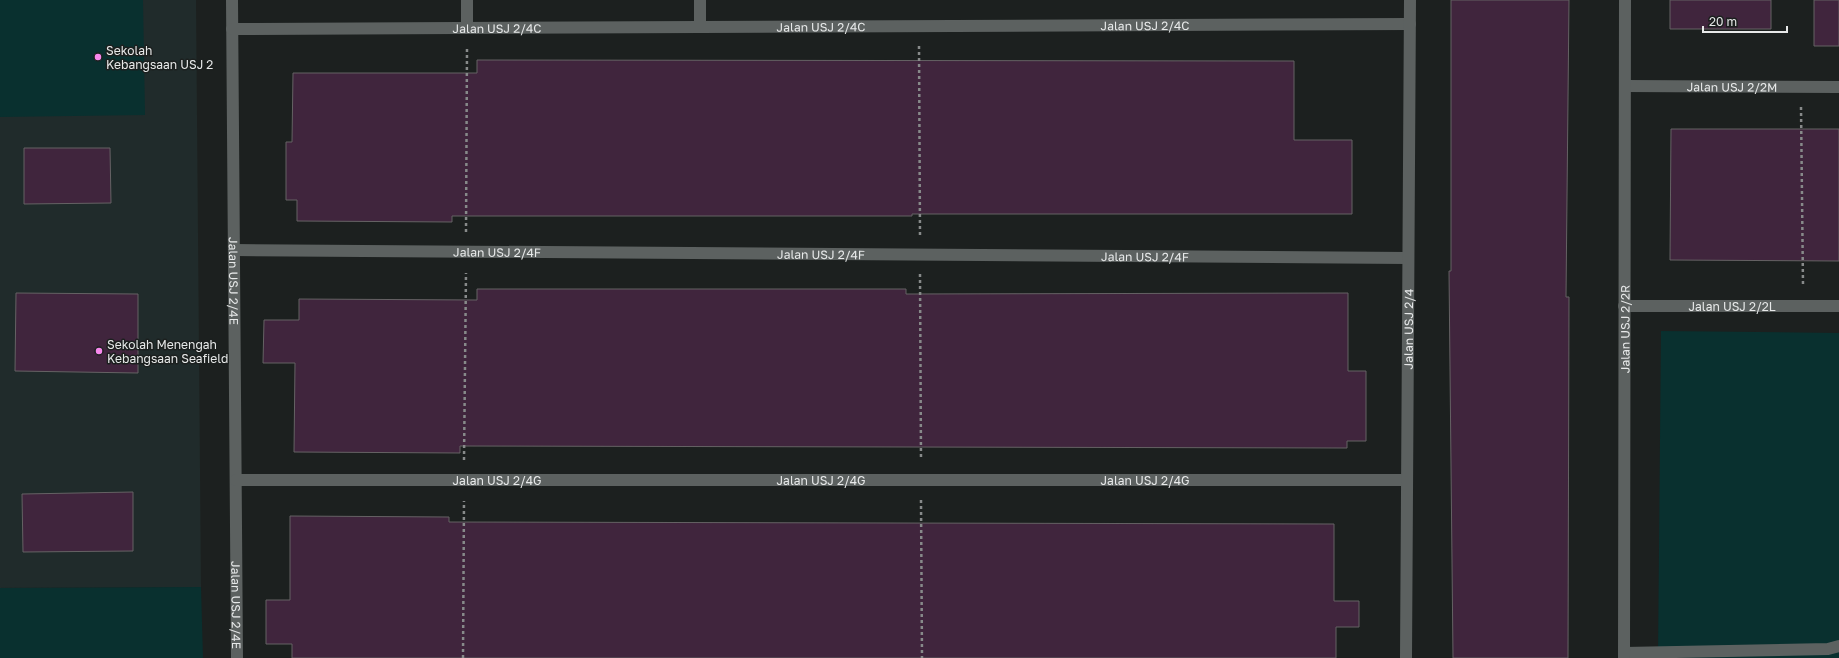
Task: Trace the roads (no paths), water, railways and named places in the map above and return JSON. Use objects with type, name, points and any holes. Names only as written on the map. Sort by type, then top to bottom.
[{"type":"street","name":"Jalan USJ 2/4E","points":[[232,0],[237,658]]},
{"type":"street","points":[[467,0],[467,28]]},
{"type":"street","points":[[700,0],[700,27]]},
{"type":"street","name":"Jalan USJ 2/4","points":[[1406,658],[1410,0]]},
{"type":"street","name":"Jalan USJ 2/2R","points":[[1624,655],[1625,0]]},
{"type":"street","name":"Jalan USJ 2/4C","points":[[232,29],[1410,24]]},
{"type":"street","name":"Jalan USJ 2/2M","points":[[1625,86],[1839,87]]},
{"type":"street","name":"Jalan USJ 2/4F","points":[[234,250],[1408,258]]},
{"type":"street","name":"Jalan USJ 2/2L","points":[[1624,306],[1839,306]]},
{"type":"street","name":"Jalan USJ 2/4G","points":[[236,480],[1407,480]]},
{"type":"street","points":[[1624,655],[1828,649],[1839,646]]},
{"type":"place","name":"Sekolah Kebangsaan USJ 2","points":[[98,57]]},
{"type":"place","name":"Sekolah Menengah Kebangsaan Seafield","points":[[99,351]]}]
